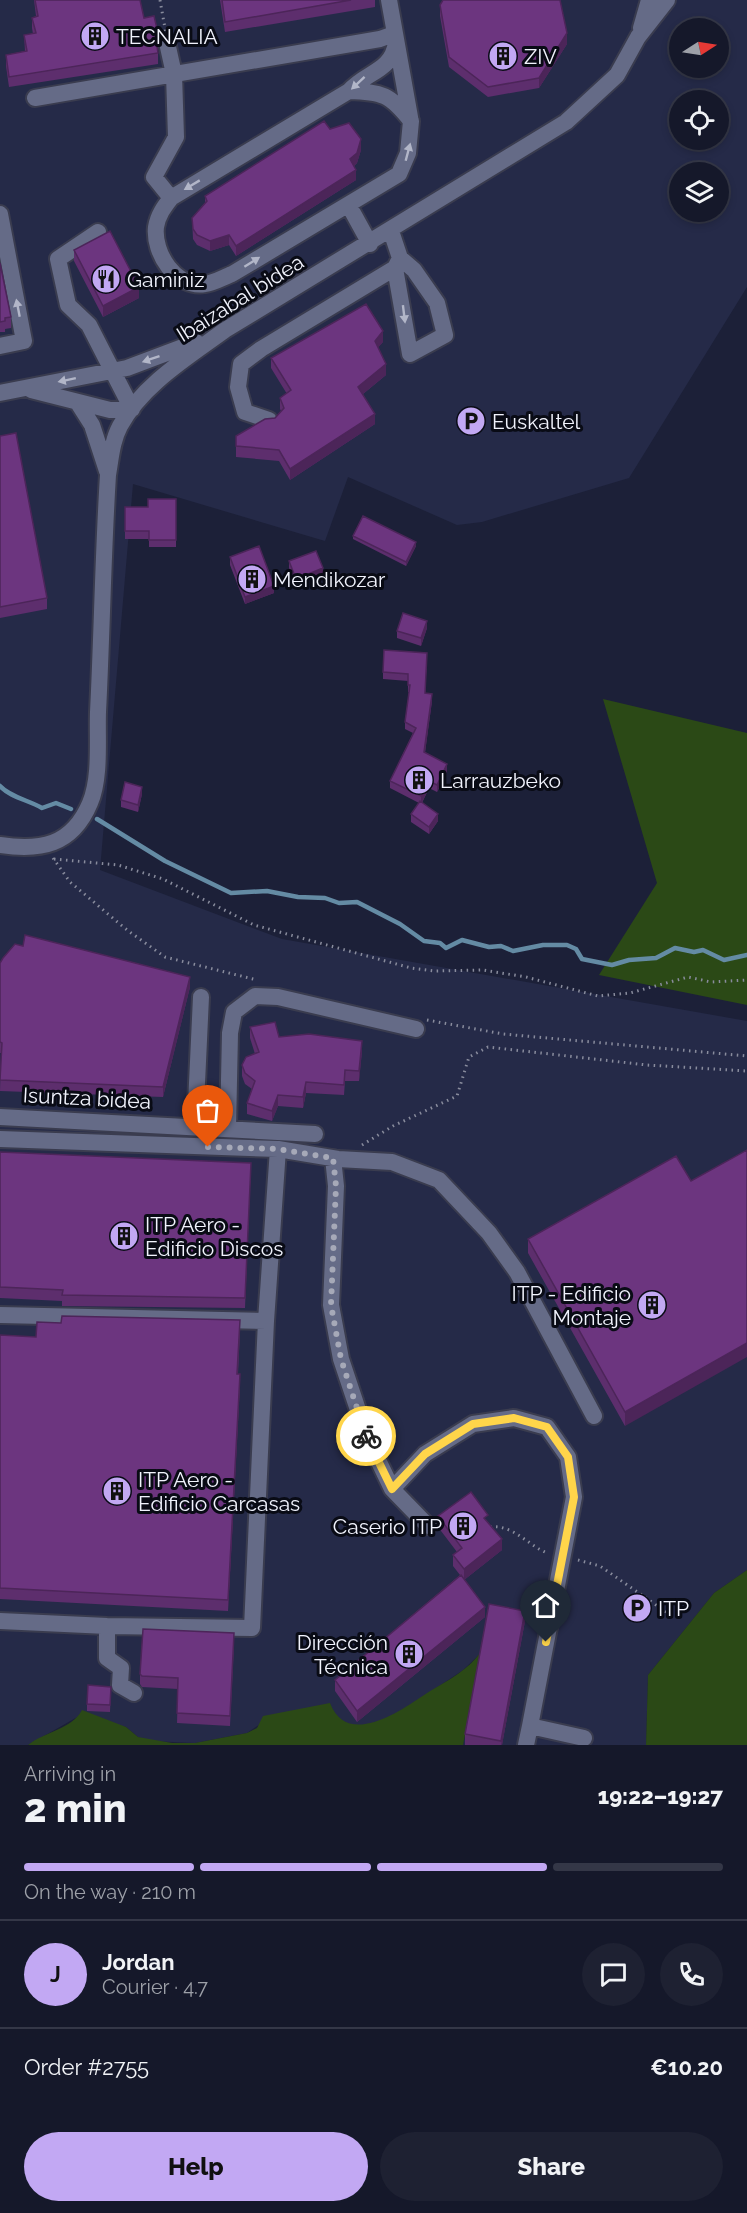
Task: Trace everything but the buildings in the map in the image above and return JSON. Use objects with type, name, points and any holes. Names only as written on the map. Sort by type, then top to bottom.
[{"type":"street","points":[[388,0],[411,121],[410,145],[399,174],[232,274],[205,284],[183,279],[162,258],[156,245],[156,227],[160,213],[171,198],[349,91],[361,78],[386,66],[394,52],[395,38]]},
{"type":"street","name":"Ibaizabal bidea","points":[[638,37],[649,0]]},
{"type":"street","name":"Ibaizabal bidea","points":[[50,853],[90,803],[94,783],[108,475],[113,442],[120,425],[139,398],[181,362],[225,330],[370,244],[566,122],[617,75],[638,37],[668,0]]},
{"type":"street","points":[[34,98],[395,38]]},
{"type":"street","points":[[168,47],[174,74],[176,137],[154,177],[171,198]]},
{"type":"street","points":[[349,91],[383,93],[400,107],[411,121]]},
{"type":"street","points":[[353,213],[370,244]]},
{"type":"street","points":[[0,214],[24,341],[0,346]]},
{"type":"street","points":[[391,231],[410,354],[445,335],[437,303],[414,270],[397,263]]},
{"type":"street","points":[[24,389],[110,410],[132,409],[110,371],[106,354],[89,325],[68,305],[58,258],[98,232]]},
{"type":"street","points":[[268,420],[245,412],[238,387],[242,364],[261,349],[397,263]]},
{"type":"street","points":[[0,393],[110,371],[177,351],[225,330]]},
{"type":"street","points":[[78,403],[92,425],[108,475]]},
{"type":"street","points":[[0,845],[50,853]]},
{"type":"street","points":[[228,1128],[230,1033],[234,1012],[255,996],[278,997],[420,1024]]},
{"type":"street","points":[[195,1126],[201,997]]},
{"type":"street","name":"Isuntza bidea","points":[[0,1117],[315,1134]]},
{"type":"street","points":[[0,1138],[278,1149],[333,1158],[392,1162],[439,1180],[489,1233],[517,1272],[594,1416]]},
{"type":"street","points":[[0,1621],[107,1626],[252,1628],[266,1321],[278,1149]]},
{"type":"street","points":[[333,1158],[336,1186],[331,1305],[341,1359],[367,1437],[392,1489],[428,1526]]},
{"type":"street","points":[[0,1315],[266,1321]]},
{"type":"street","points":[[392,1489],[425,1454],[473,1424],[514,1418],[547,1427],[568,1457],[574,1497],[526,1745]]},
{"type":"street","points":[[107,1626],[107,1658],[121,1668],[120,1685],[134,1693]]},
{"type":"street","points":[[530,1726],[584,1738]]},
{"type":"path","points":[[160,0],[168,47]]},
{"type":"path","points":[[50,853],[70,882],[127,930],[165,957],[258,980]]},
{"type":"path","points":[[50,853],[118,865],[164,879],[254,925],[411,968],[434,971],[483,970],[526,977],[598,996],[630,993],[688,977],[711,982],[747,981]]},
{"type":"path","points":[[420,1024],[502,1034],[747,1056]]},
{"type":"path","points":[[361,1146],[393,1126],[457,1096],[469,1057],[488,1047],[646,1065],[747,1071]]},
{"type":"path","points":[[486,1528],[494,1527],[513,1531],[530,1545],[555,1555]]},
{"type":"path","points":[[569,1558],[600,1566],[669,1614]]},
{"type":"shaded area","points":[[0,0],[747,0],[747,287],[629,478],[482,522],[457,525],[348,477],[325,541],[133,484],[100,870],[282,939],[747,1021],[747,1570],[714,1593],[648,1675],[646,1745],[463,1745],[482,1652],[463,1670],[386,1722],[369,1730],[358,1732],[343,1726],[335,1718],[330,1704],[260,1724],[247,1733],[195,1743],[150,1741],[138,1737],[126,1727],[79,1716],[28,1745],[0,1745]]},
{"type":"green space","points":[[603,699],[747,733],[747,1005],[599,975],[657,883]]},
{"type":"green space","points":[[747,1570],[747,1745],[646,1745],[648,1675],[714,1593]]},
{"type":"green space","points":[[482,1650],[463,1745],[28,1745],[72,1722],[82,1710],[126,1727],[138,1737],[172,1743],[195,1743],[247,1733],[257,1728],[263,1716],[330,1703],[337,1716],[347,1722],[358,1725],[371,1723],[397,1712],[454,1676],[470,1665]]},
{"type":"waterway","points":[[0,786],[14,796],[42,808],[56,803],[71,809]]},
{"type":"waterway","points":[[97,819],[165,861],[231,893],[267,891],[298,897],[325,898],[339,903],[357,902],[400,924],[424,941],[440,943],[446,948],[462,940],[489,947],[501,946],[513,951],[543,945],[567,945],[576,949],[582,959],[612,965],[629,960],[656,958],[675,948],[694,952],[703,950],[724,960],[747,955]]},
{"type":"way so far","points":[[208,1147],[278,1149],[333,1158],[336,1186],[331,1305],[341,1359],[366,1436]]},
{"type":"place","name":"TECNALIA","points":[[95,36]]},
{"type":"place","name":"ZIV","points":[[503,56]]},
{"type":"place","name":"Gaminiz","points":[[106,279]]},
{"type":"place","name":"Euskaltel","points":[[471,421]]},
{"type":"place","name":"Mendikozar","points":[[252,579]]},
{"type":"place","name":"Larrauzbeko","points":[[419,780]]},
{"type":"place","name":"ITP Aero - Edificio Discos","points":[[124,1236]]},
{"type":"place","name":"ITP - Edificio Montaje","points":[[652,1305]]},
{"type":"place","name":"ITP Aero - Edificio Carcasas","points":[[117,1491]]},
{"type":"place","name":"Caserio ITP","points":[[463,1526]]},
{"type":"place","name":"ITP","points":[[637,1608]]},
{"type":"place","name":"Dirección Técnica","points":[[409,1654]]},
{"type":"route","points":[[366,1436],[392,1489],[425,1454],[473,1424],[514,1418],[547,1427],[568,1457],[574,1497],[546,1642]]}]
